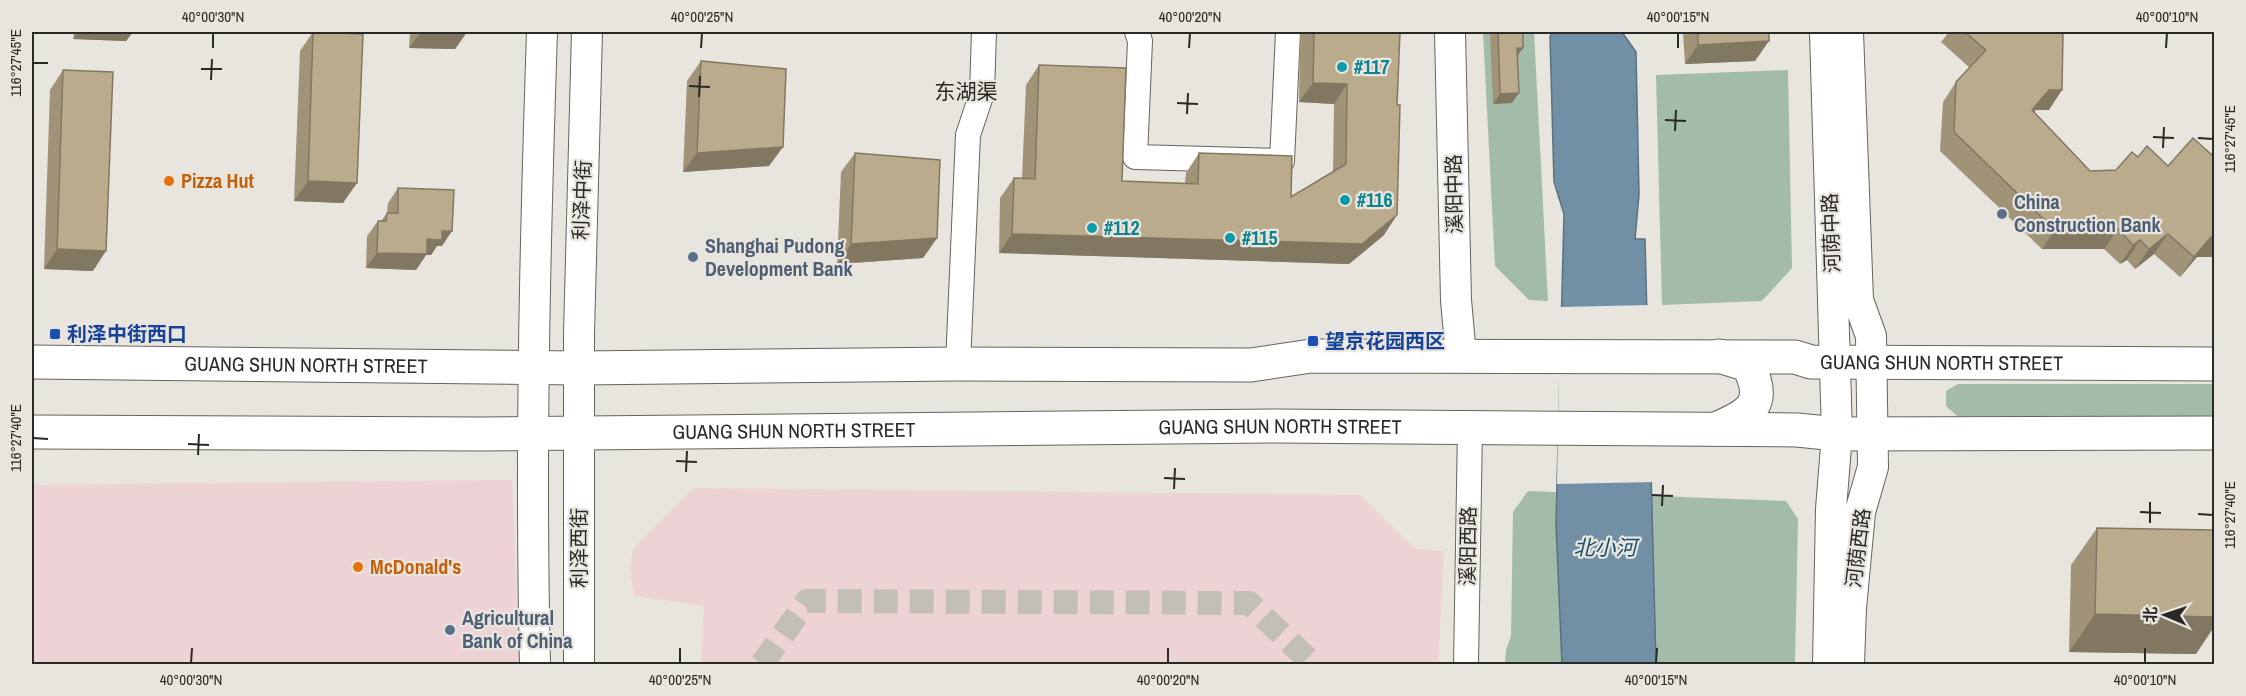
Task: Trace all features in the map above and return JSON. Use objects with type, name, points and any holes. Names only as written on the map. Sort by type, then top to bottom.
[{"type":"main road","name":"GUANG SHUN NORTH STREET","points":[[32,362],[579,368],[958,364],[1251,365],[1311,356],[1713,355],[1795,357],[1811,362],[2214,364]]},
{"type":"main road","points":[[1713,355],[1748,365],[1759,391],[1755,404],[1742,418],[1714,430]]},
{"type":"main road","name":"GUANG SHUN NORTH STREET","points":[[32,432],[579,432],[1275,426],[1714,430]]},
{"type":"main road","points":[[1714,430],[1797,429],[1837,434],[1874,432],[2214,433]]},
{"type":"street","points":[[535,664],[532,368],[542,32]]},
{"type":"street","name":"利泽中街","points":[[579,432],[587,32]]},
{"type":"street","points":[[958,364],[968,135],[982,93],[984,32]]},
{"type":"street","points":[[1137,32],[1140,41],[1135,156],[1282,161],[1288,32]]},
{"type":"street","name":"溪阳中路","points":[[1450,32],[1456,300],[1461,356]]},
{"type":"street","name":"河荫中路","points":[[1825,32],[1837,434]]},
{"type":"street","name":"河荫中路","points":[[1848,32],[1858,300],[1871,336],[1874,432]]},
{"type":"street","name":"溪阳西路","points":[[1466,664],[1470,428]]},
{"type":"street","name":"利泽西街","points":[[579,432],[579,664]]},
{"type":"street","name":"河荫西路","points":[[1849,664],[1851,608],[1860,512],[1873,467],[1874,432]]},
{"type":"street","name":"河荫西路","points":[[1828,664],[1831,509],[1837,434]]},
{"type":"shaded area","points":[[512,480],[520,664],[32,664],[32,485]]},
{"type":"shaded area","points":[[694,488],[1360,495],[1415,549],[1444,551],[1438,664],[701,664],[704,606],[634,596],[630,569],[633,549]]},
{"type":"green space","points":[[1483,32],[1534,32],[1548,301],[1529,300],[1495,266]]},
{"type":"green space","points":[[1788,70],[1792,268],[1762,301],[1662,305],[1656,75]]},
{"type":"green space","points":[[1958,384],[2214,384],[2214,416],[1957,416],[1946,406],[1946,391]]},
{"type":"green space","points":[[1528,491],[1786,501],[1798,519],[1795,664],[1505,664],[1506,650],[1511,636],[1513,512]]},
{"type":"water","name":"北小河","points":[[1554,32],[1622,32],[1636,52],[1639,195],[1635,239],[1645,239],[1656,664],[1562,664],[1556,524],[1564,214],[1554,182],[1550,36]]},
{"type":"pier","points":[[1650,305],[1655,482],[1557,484],[1560,307]]},
{"type":"building","points":[[313,32],[363,34],[357,183],[308,181]]},
{"type":"building","points":[[1314,32],[1400,32],[1397,105],[1400,105],[1397,215],[1362,244],[1012,234],[1014,178],[1035,179],[1039,65],[1126,68],[1122,181],[1198,184],[1199,153],[1292,156],[1291,197],[1346,164],[1347,84],[1313,83]]},
{"type":"building","points":[[1498,32],[1523,32],[1523,48],[1517,48],[1519,93],[1500,94]]},
{"type":"building","points":[[1698,32],[1769,32],[1769,41],[1698,45]]},
{"type":"building","points":[[1965,32],[2063,32],[2062,90],[2049,90],[2032,110],[2090,171],[2116,170],[2132,152],[2138,157],[2147,146],[2168,166],[2193,138],[2214,155],[2214,237],[2211,237],[2194,257],[2168,234],[2149,249],[2140,240],[2133,245],[2118,229],[2055,230],[1954,132],[1956,82],[1986,50]]},
{"type":"building","points":[[701,61],[786,69],[783,147],[697,153]]},
{"type":"building","points":[[63,70],[113,72],[106,251],[57,249]]},
{"type":"building","points":[[855,153],[940,160],[937,238],[851,244]]},
{"type":"building","points":[[398,188],[454,190],[452,231],[442,231],[442,240],[427,239],[427,254],[377,253],[378,221],[386,221],[387,213],[398,213]]},
{"type":"building","points":[[2097,528],[2214,530],[2214,617],[2095,614]]},
{"type":"tunnel","points":[[762,664],[807,601],[1249,603],[1313,664]]},
{"type":"place","name":"#117","points":[[1342,67]]},
{"type":"place","name":"Pizza Hut","points":[[169,181]]},
{"type":"place","name":"#116","points":[[1345,200]]},
{"type":"place","name":"China Construction Bank","points":[[2002,214]]},
{"type":"place","name":"#112","points":[[1092,228]]},
{"type":"place","name":"#115","points":[[1230,238]]},
{"type":"place","name":"Shanghai Pudong Development Bank","points":[[693,257]]},
{"type":"place","name":"利泽中街西口","points":[[55,334]]},
{"type":"place","name":"望京花园西区","points":[[1313,341]]},
{"type":"place","name":"McDonald's","points":[[358,567]]},
{"type":"place","name":"Agricultural Bank of China","points":[[450,630]]},
{"type":"district","name":"东湖渠","points":[[966,92]]}]
